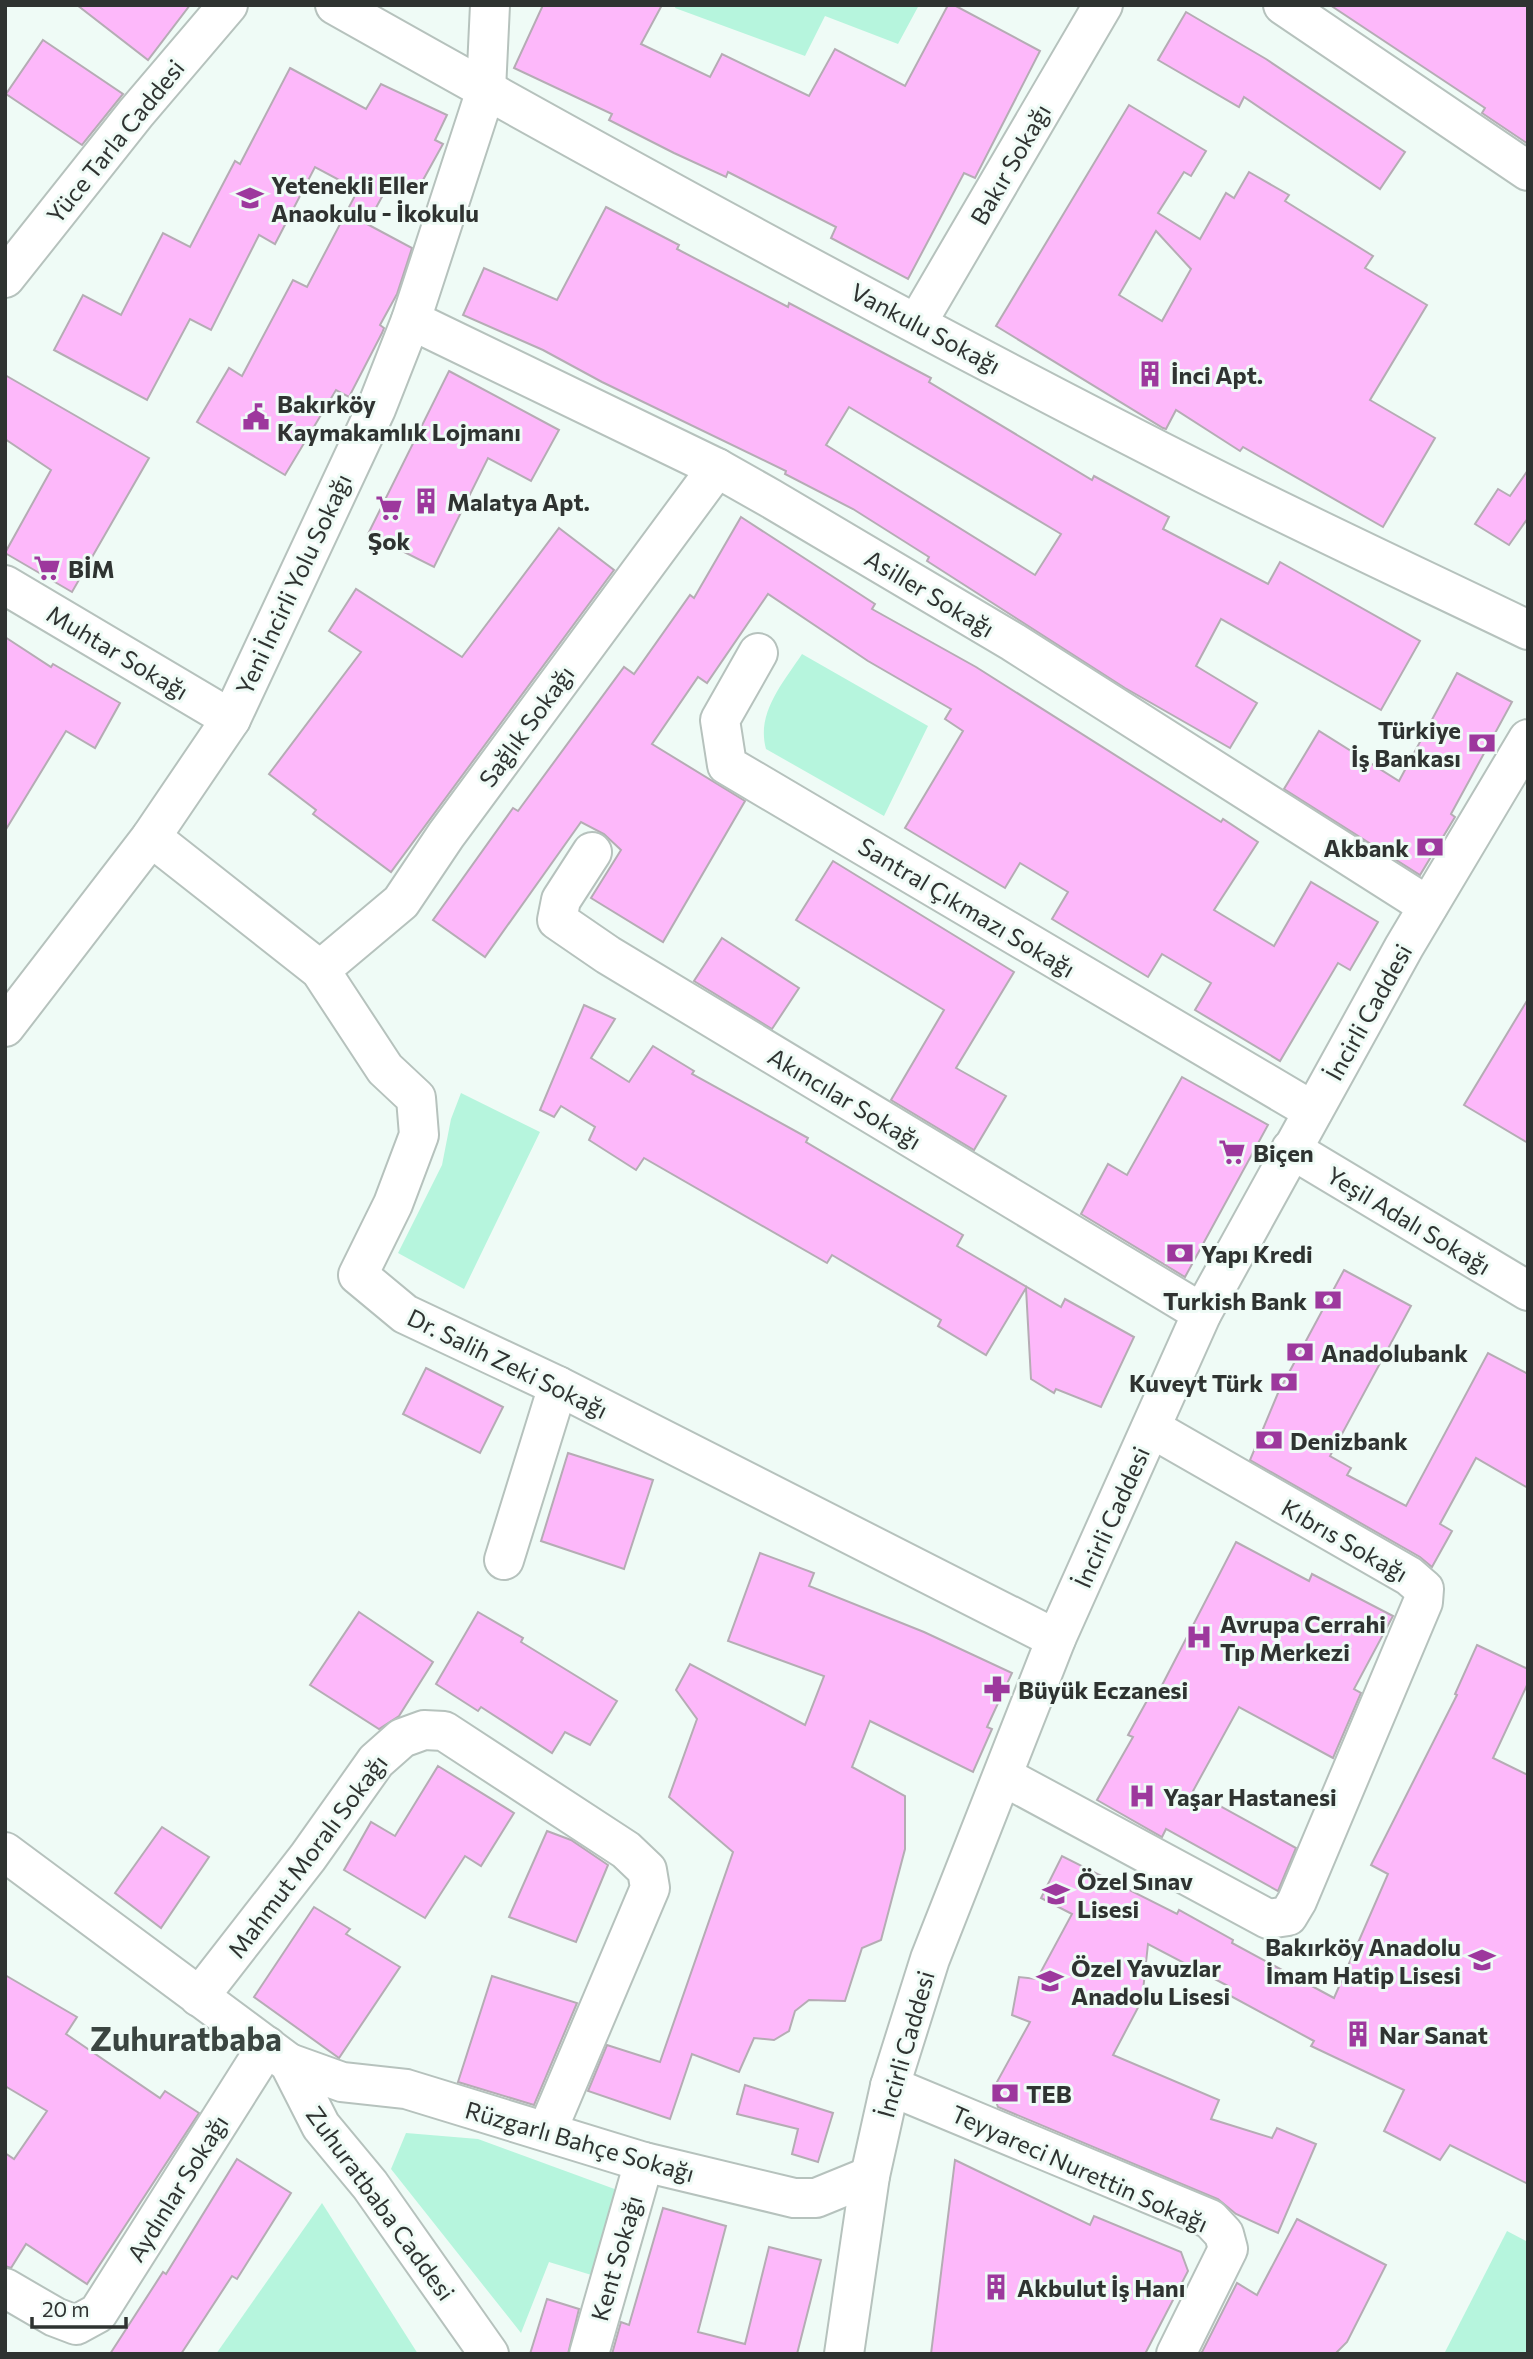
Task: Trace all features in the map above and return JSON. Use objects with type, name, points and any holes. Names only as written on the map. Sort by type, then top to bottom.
[{"type":"street","name":"Yüce Tarla Caddesi","points":[[5,278],[136,113],[228,5]]},
{"type":"street","name":"Vankulu Sokağı","points":[[335,5],[486,90],[917,323],[1206,474],[1528,631]]},
{"type":"street","name":"Yeni İncirli Yolu Sokağı","points":[[7,1020],[151,837],[230,719],[376,409],[411,320],[486,90],[491,5]]},
{"type":"street","name":"Bakır Sokağı","points":[[917,323],[1103,5]]},
{"type":"street","points":[[1283,5],[1528,171]]},
{"type":"street","name":"Asiller Sokağı","points":[[411,320],[717,468],[1013,642],[1428,906]]},
{"type":"street","name":"Sağlık Sokağı","points":[[320,970],[401,902],[446,835],[717,468]]},
{"type":"street","name":"Muhtar Sokağı","points":[[5,586],[230,719]]},
{"type":"street","name":"Santral Çıkmazı Sokağı","points":[[758,653],[720,720],[727,765],[1313,1111]]},
{"type":"street","name":"İncirli Caddesi","points":[[844,2354],[870,2176],[890,2086],[930,1959],[1056,1639],[1202,1313],[1428,906],[1528,739]]},
{"type":"street","name":"Dr. Salih Zeki Sokağı","points":[[151,837],[320,970],[385,1069],[416,1098],[418,1135],[393,1204],[359,1275],[405,1314],[558,1386],[1056,1639]]},
{"type":"street","name":"Akıncılar Sokağı","points":[[592,852],[561,900],[556,920],[608,955],[1202,1313]]},
{"type":"street","name":"Yeşil Adalı Sokağı","points":[[1291,1150],[1528,1291]]},
{"type":"street","points":[[504,1560],[558,1386]]},
{"type":"street","name":"Kıbrıs Sokağı","points":[[1003,1776],[1268,1919],[1289,1916],[1297,1901],[1423,1602],[1424,1589],[1409,1576],[1151,1428]]},
{"type":"street","name":"Mahmut Moralı Sokağı","points":[[199,1997],[308,1857],[376,1762],[401,1738],[424,1730],[444,1731],[626,1850],[647,1870],[650,1888],[547,2131]]},
{"type":"street","name":"Zuhuratbaba Caddesi","points":[[5,1852],[278,2054],[321,2126],[370,2185],[489,2354]]},
{"type":"street","name":"Rüzgarlı Bahçe Sokağı","points":[[278,2054],[342,2082],[406,2089],[644,2162],[794,2198],[816,2198],[870,2176]]},
{"type":"street","name":"Aydınlar Sokağı","points":[[5,2288],[55,2317],[76,2325],[98,2313],[278,2054]]},
{"type":"street","name":"Teyyareci Nurettin Sokağı","points":[[890,2086],[1210,2219],[1224,2234],[1228,2249],[1176,2354]]},
{"type":"street","name":"Kent Sokağı","points":[[589,2354],[644,2162]]},
{"type":"green space","points":[[676,5],[919,5],[898,44],[825,16],[805,56],[675,8]]},
{"type":"green space","points":[[802,654],[928,726],[884,816],[766,749],[764,736],[768,711]]},
{"type":"green space","points":[[461,1093],[540,1132],[464,1289],[398,1253],[442,1165],[451,1119]]},
{"type":"green space","points":[[406,2133],[478,2139],[620,2191],[598,2277],[549,2262],[521,2333],[391,2169]]},
{"type":"green space","points":[[322,2203],[418,2354],[216,2354]]},
{"type":"green space","points":[[1507,2231],[1528,2242],[1528,2354],[1444,2354]]},
{"type":"building","points":[[77,5],[190,5],[148,60]]},
{"type":"building","points":[[543,5],[662,5],[641,44],[710,77],[722,54],[809,96],[835,49],[905,86],[948,5],[954,5],[1040,51],[975,178],[964,173],[908,279],[831,238],[836,227],[728,172],[726,177],[674,153],[609,120],[612,114],[514,68]]},
{"type":"building","points":[[1330,5],[1528,5],[1528,144],[1482,113],[1485,108]]},
{"type":"building","points":[[1186,12],[1266,59],[1405,152],[1380,189],[1244,97],[1239,107],[1158,60]]},
{"type":"building","points":[[43,40],[123,94],[82,145],[6,94]]},
{"type":"building","points":[[290,68],[366,109],[381,84],[447,115],[435,140],[443,144],[418,189],[394,175],[367,224],[412,248],[397,294],[380,325],[384,328],[382,333],[349,397],[336,390],[285,475],[197,422],[229,368],[242,376],[293,280],[307,287],[358,190],[315,167],[275,244],[259,235],[211,330],[190,319],[147,400],[54,350],[83,295],[121,315],[163,233],[190,247],[235,161],[240,164]]},
{"type":"building","points":[[1129,105],[1206,151],[1191,176],[1184,172],[1158,213],[1200,239],[1226,193],[1234,198],[1249,172],[1289,195],[1285,201],[1373,256],[1365,268],[1427,305],[1370,400],[1435,438],[1383,527],[1243,447],[1240,451],[1176,410],[1166,429],[1163,428],[996,326]],"holes":[[[1156,231],[1191,269],[1162,321],[1119,295]]]},
{"type":"building","points":[[606,207],[679,245],[677,249],[788,307],[789,303],[931,378],[929,382],[1092,480],[1094,476],[1169,517],[1163,529],[1268,584],[1280,562],[1420,641],[1381,710],[1221,619],[1196,666],[1257,703],[1230,748],[1125,688],[927,561],[929,557],[853,509],[785,474],[786,471],[602,382],[543,350],[463,315],[484,268],[557,300]],"holes":[[[849,407],[1061,534],[1035,575],[826,445]]]},
{"type":"building","points":[[449,371],[559,430],[531,481],[488,458],[434,567],[368,534]]},
{"type":"building","points":[[5,375],[149,458],[72,592],[5,553],[51,470],[5,439]]},
{"type":"building","points":[[1528,470],[1528,518],[1509,545],[1475,524],[1498,489],[1510,496]]},
{"type":"building","points":[[741,517],[875,604],[872,609],[976,667],[1221,822],[1223,819],[1258,842],[1214,910],[1274,946],[1311,882],[1378,922],[1350,970],[1338,963],[1280,1061],[1195,1010],[1211,983],[1162,954],[1148,977],[1052,919],[1068,892],[1020,863],[1005,888],[905,828],[963,731],[945,719],[951,709],[868,661],[768,594],[707,683],[698,677],[652,744],[745,801],[663,942],[591,898],[621,850],[604,834],[581,822],[485,957],[433,920],[513,808],[518,811],[624,667],[634,674],[690,595],[694,598]]},
{"type":"building","points":[[559,528],[614,570],[391,872],[313,814],[316,810],[269,774],[361,652],[329,631],[356,589],[462,657]]},
{"type":"building","points":[[5,637],[51,667],[53,664],[120,703],[95,748],[66,731],[5,831]]},
{"type":"building","points":[[1457,673],[1512,702],[1451,814],[1455,817],[1420,875],[1284,789],[1319,731],[1399,781]]},
{"type":"building","points":[[833,861],[1014,972],[956,1068],[1006,1096],[974,1150],[891,1100],[944,1010],[796,920]]},
{"type":"building","points":[[722,938],[799,988],[772,1029],[694,981]]},
{"type":"building","points":[[1528,999],[1528,1143],[1464,1105]]},
{"type":"building","points":[[584,1005],[615,1019],[591,1058],[629,1082],[653,1046],[694,1071],[692,1074],[808,1138],[806,1142],[963,1235],[957,1246],[1061,1307],[1065,1299],[1134,1337],[1101,1407],[1056,1389],[1054,1393],[1031,1379],[1026,1288],[986,1355],[938,1326],[941,1320],[832,1255],[827,1263],[644,1158],[636,1170],[589,1140],[595,1127],[561,1106],[554,1117],[540,1110]]},
{"type":"building","points":[[1182,1077],[1268,1125],[1185,1277],[1081,1214],[1108,1164],[1127,1175]]},
{"type":"building","points":[[1344,1270],[1411,1306],[1330,1456],[1351,1468],[1347,1475],[1406,1506],[1488,1353],[1528,1374],[1528,1488],[1476,1458],[1440,1524],[1452,1531],[1432,1567],[1420,1557],[1250,1460],[1278,1393]]},
{"type":"building","points":[[426,1368],[503,1407],[480,1453],[403,1414]]},
{"type":"building","points":[[568,1453],[653,1480],[624,1569],[541,1541]]},
{"type":"building","points":[[1236,1542],[1309,1581],[1312,1574],[1393,1616],[1354,1689],[1361,1693],[1333,1758],[1239,1707],[1193,1791],[1296,1848],[1278,1891],[1166,1829],[1162,1837],[1097,1800],[1133,1737],[1128,1735],[1154,1688],[1159,1691]]},
{"type":"building","points":[[760,1553],[814,1573],[809,1586],[924,1632],[1012,1673],[987,1727],[992,1729],[973,1772],[870,1721],[852,1767],[905,1796],[905,1849],[881,1940],[862,1948],[845,2001],[809,2000],[795,2011],[789,2031],[774,2040],[754,2038],[739,2072],[692,2054],[670,2119],[588,2091],[607,2045],[660,2062],[733,1852],[669,1797],[697,1719],[676,1690],[690,1664],[805,1725],[824,1676],[728,1641]]},
{"type":"building","points":[[359,1612],[433,1662],[399,1716],[379,1729],[310,1685]]},
{"type":"building","points":[[478,1612],[523,1638],[521,1642],[617,1701],[590,1745],[565,1732],[552,1753],[481,1707],[478,1711],[436,1684]]},
{"type":"building","points":[[1477,1645],[1528,1669],[1528,1683],[1493,1758],[1528,1775],[1528,2184],[1450,2145],[1440,2160],[1384,2131],[1404,2090],[1311,2046],[1314,2041],[1227,1994],[1230,1987],[1148,1944],[1142,2000],[1113,2055],[1219,2100],[1211,2119],[1272,2138],[1277,2128],[1316,2144],[1278,2233],[1236,2214],[1218,2199],[998,2107],[992,2091],[1030,2022],[1012,2015],[1019,1977],[1037,1979],[1072,1914],[1041,1898],[1062,1856],[1177,1914],[1179,1910],[1233,1940],[1232,1943],[1334,1998],[1388,1874],[1371,1865],[1457,1695],[1455,1694]]},
{"type":"building","points":[[438,1766],[514,1813],[481,1866],[465,1856],[425,1918],[344,1870],[371,1822],[395,1836]]},
{"type":"building","points":[[162,1827],[209,1857],[161,1928],[115,1893]]},
{"type":"building","points":[[547,1831],[571,1840],[608,1865],[576,1942],[509,1917]]},
{"type":"building","points":[[314,1907],[350,1929],[346,1934],[400,1967],[339,2058],[254,1997]]},
{"type":"building","points":[[5,1975],[77,2017],[66,2034],[160,2098],[165,2091],[199,2113],[87,2284],[26,2244],[11,2268],[5,2266],[5,2153],[14,2159],[47,2111],[5,2086]]},
{"type":"building","points":[[492,1976],[577,2003],[534,2105],[458,2082]]},
{"type":"building","points":[[745,2085],[833,2113],[818,2162],[792,2154],[798,2129],[737,2114]]},
{"type":"building","points":[[237,2159],[291,2193],[237,2279],[232,2276],[181,2354],[110,2354],[163,2272],[166,2274]]},
{"type":"building","points":[[955,2160],[1090,2225],[1094,2216],[1181,2252],[1188,2271],[1145,2354],[931,2354]]},
{"type":"building","points":[[663,2208],[726,2226],[698,2332],[745,2344],[769,2247],[821,2260],[797,2354],[612,2354],[621,2322],[629,2325]]},
{"type":"building","points":[[1297,2219],[1386,2265],[1347,2342],[1335,2354],[1201,2354],[1237,2283],[1257,2295]]},
{"type":"building","points":[[547,2299],[579,2309],[568,2354],[530,2354]]},
{"type":"place","name":"Yetenekli Eller Anaokulu - İkokulu","points":[[250,198]]},
{"type":"place","name":"İnci Apt.","points":[[1150,374]]},
{"type":"place","name":"Bakırköy Kaymakamlık Lojmanı","points":[[256,417]]},
{"type":"place","name":"Malatya Apt.","points":[[426,501]]},
{"type":"place","name":"Şok","points":[[389,508]]},
{"type":"place","name":"BİM","points":[[47,568]]},
{"type":"place","name":"Türkiye İş Bankası","points":[[1482,743]]},
{"type":"place","name":"Akbank","points":[[1430,847]]},
{"type":"place","name":"Biçen","points":[[1232,1152]]},
{"type":"place","name":"Yapı Kredi","points":[[1180,1253]]},
{"type":"place","name":"Turkish Bank","points":[[1328,1300]]},
{"type":"place","name":"Anadolubank","points":[[1300,1352]]},
{"type":"place","name":"Kuveyt Türk","points":[[1284,1382]]},
{"type":"place","name":"Denizbank","points":[[1269,1440]]},
{"type":"place","name":"Avrupa Cerrahi Tıp Merkezi","points":[[1199,1637]]},
{"type":"place","name":"Büyük Eczanesi","points":[[997,1689]]},
{"type":"place","name":"Yaşar Hastanesi","points":[[1142,1796]]},
{"type":"place","name":"Özel Sınav Lisesi","points":[[1056,1894]]},
{"type":"place","name":"Bakırköy Anadolu İmam Hatip Lisesi","points":[[1482,1960]]},
{"type":"place","name":"Özel Yavuzlar Anadolu Lisesi","points":[[1050,1981]]},
{"type":"place","name":"Nar Sanat","points":[[1358,2034]]},
{"type":"place","name":"TEB","points":[[1005,2093]]},
{"type":"place","name":"Akbulut İş Hanı","points":[[996,2287]]},
{"type":"district","name":"Zuhuratbaba","points":[[186,2038]]}]
